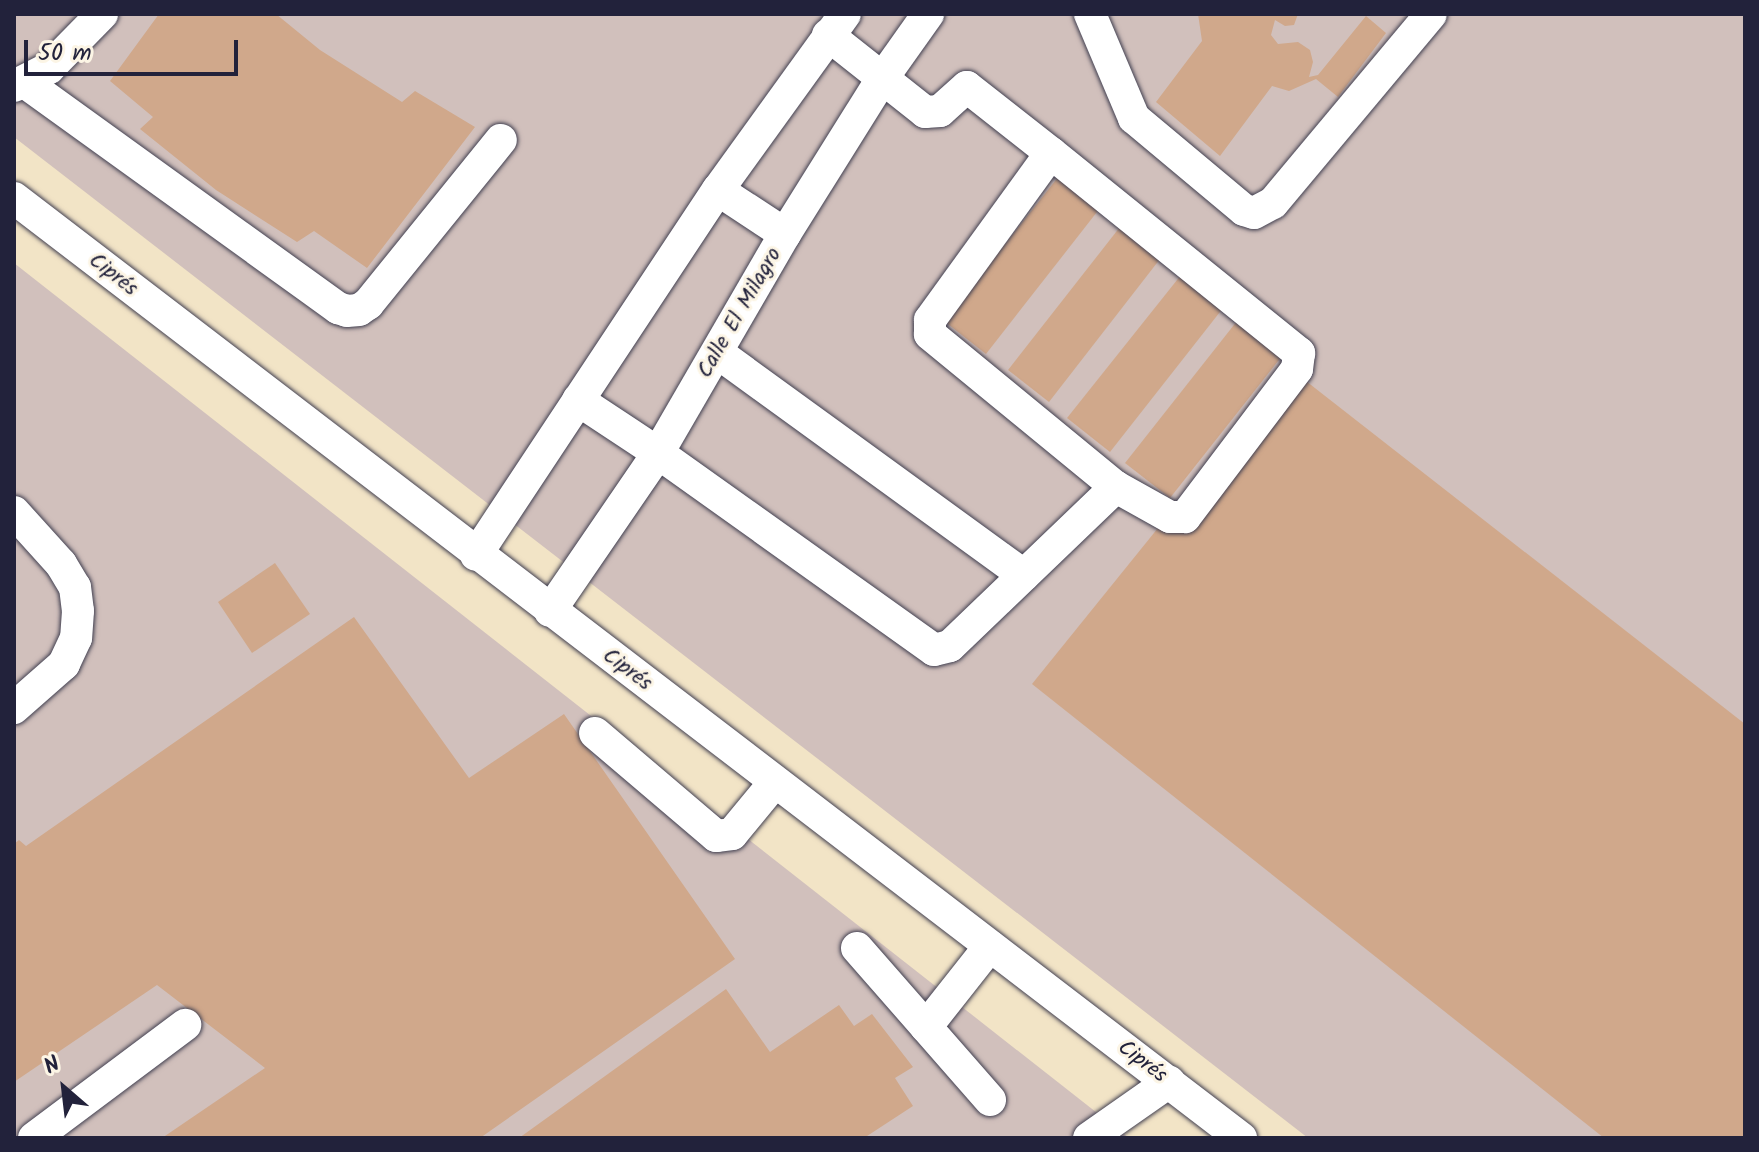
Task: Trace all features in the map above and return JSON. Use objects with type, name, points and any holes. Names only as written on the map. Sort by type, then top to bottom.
[{"type":"street","points":[[102,14],[59,59],[20,85],[338,308],[347,311],[359,310],[368,304],[501,140]]},
{"type":"street","name":"Calle El Milagro","points":[[550,611],[658,453],[785,234],[882,79],[928,14]]},
{"type":"street","points":[[1090,14],[1134,118],[1244,210],[1254,213],[1273,203],[1431,14]]},
{"type":"street","points":[[476,555],[718,190],[836,25],[882,79],[925,112],[940,111],[963,88],[971,89],[1292,344],[1301,362],[1192,512],[1185,517],[1170,517],[1116,487],[934,339],[928,329],[930,320],[1051,153]]},
{"type":"street","points":[[718,190],[785,234]]},
{"type":"street","name":"Ciprés","points":[[14,198],[476,555],[1241,1138]]},
{"type":"street","points":[[718,353],[1024,575]]},
{"type":"street","points":[[578,400],[658,453],[934,650],[950,646],[1116,487]]},
{"type":"street","points":[[14,512],[61,564],[75,587],[78,611],[76,638],[64,664],[14,708]]},
{"type":"street","points":[[595,733],[716,836],[732,834],[774,783]]},
{"type":"street","points":[[926,1027],[990,946]]},
{"type":"street","points":[[857,948],[990,1100]]},
{"type":"street","points":[[34,1138],[185,1025]]},
{"type":"street","points":[[1099,1135],[1169,1082]]},
{"type":"shaded area","points":[[14,14],[1745,14],[1745,1138],[1308,1138],[14,137]]},
{"type":"shaded area","points":[[14,263],[1129,1138],[14,1138]]},
{"type":"building","points":[[159,14],[276,14],[320,50],[402,102],[415,91],[475,127],[367,268],[314,231],[297,242],[216,190],[140,129],[153,117],[110,81]]},
{"type":"building","points":[[1198,14],[1298,14],[1294,25],[1285,26],[1275,20],[1271,35],[1278,44],[1298,42],[1310,50],[1313,62],[1309,77],[1318,75],[1366,16],[1386,33],[1338,97],[1316,79],[1289,91],[1272,86],[1220,156],[1156,102],[1202,41]]},
{"type":"building","points":[[1063,171],[1104,203],[986,354],[944,321]]},
{"type":"building","points":[[1127,218],[1167,250],[1049,402],[1008,370]]},
{"type":"building","points":[[1185,270],[1227,303],[1110,452],[1067,418]]},
{"type":"building","points":[[1241,316],[1286,351],[1170,498],[1125,463]]},
{"type":"building","points":[[1288,367],[1745,724],[1745,1138],[1604,1138],[1032,684]]},
{"type":"building","points":[[275,563],[310,614],[252,653],[218,602]]},
{"type":"building","points":[[354,617],[469,778],[564,714],[735,959],[480,1138],[162,1138],[265,1068],[157,985],[14,1082],[14,844],[19,840],[26,846]]},
{"type":"building","points":[[726,989],[770,1052],[839,1005],[854,1026],[872,1014],[913,1067],[895,1078],[913,1106],[864,1138],[519,1138]]}]
